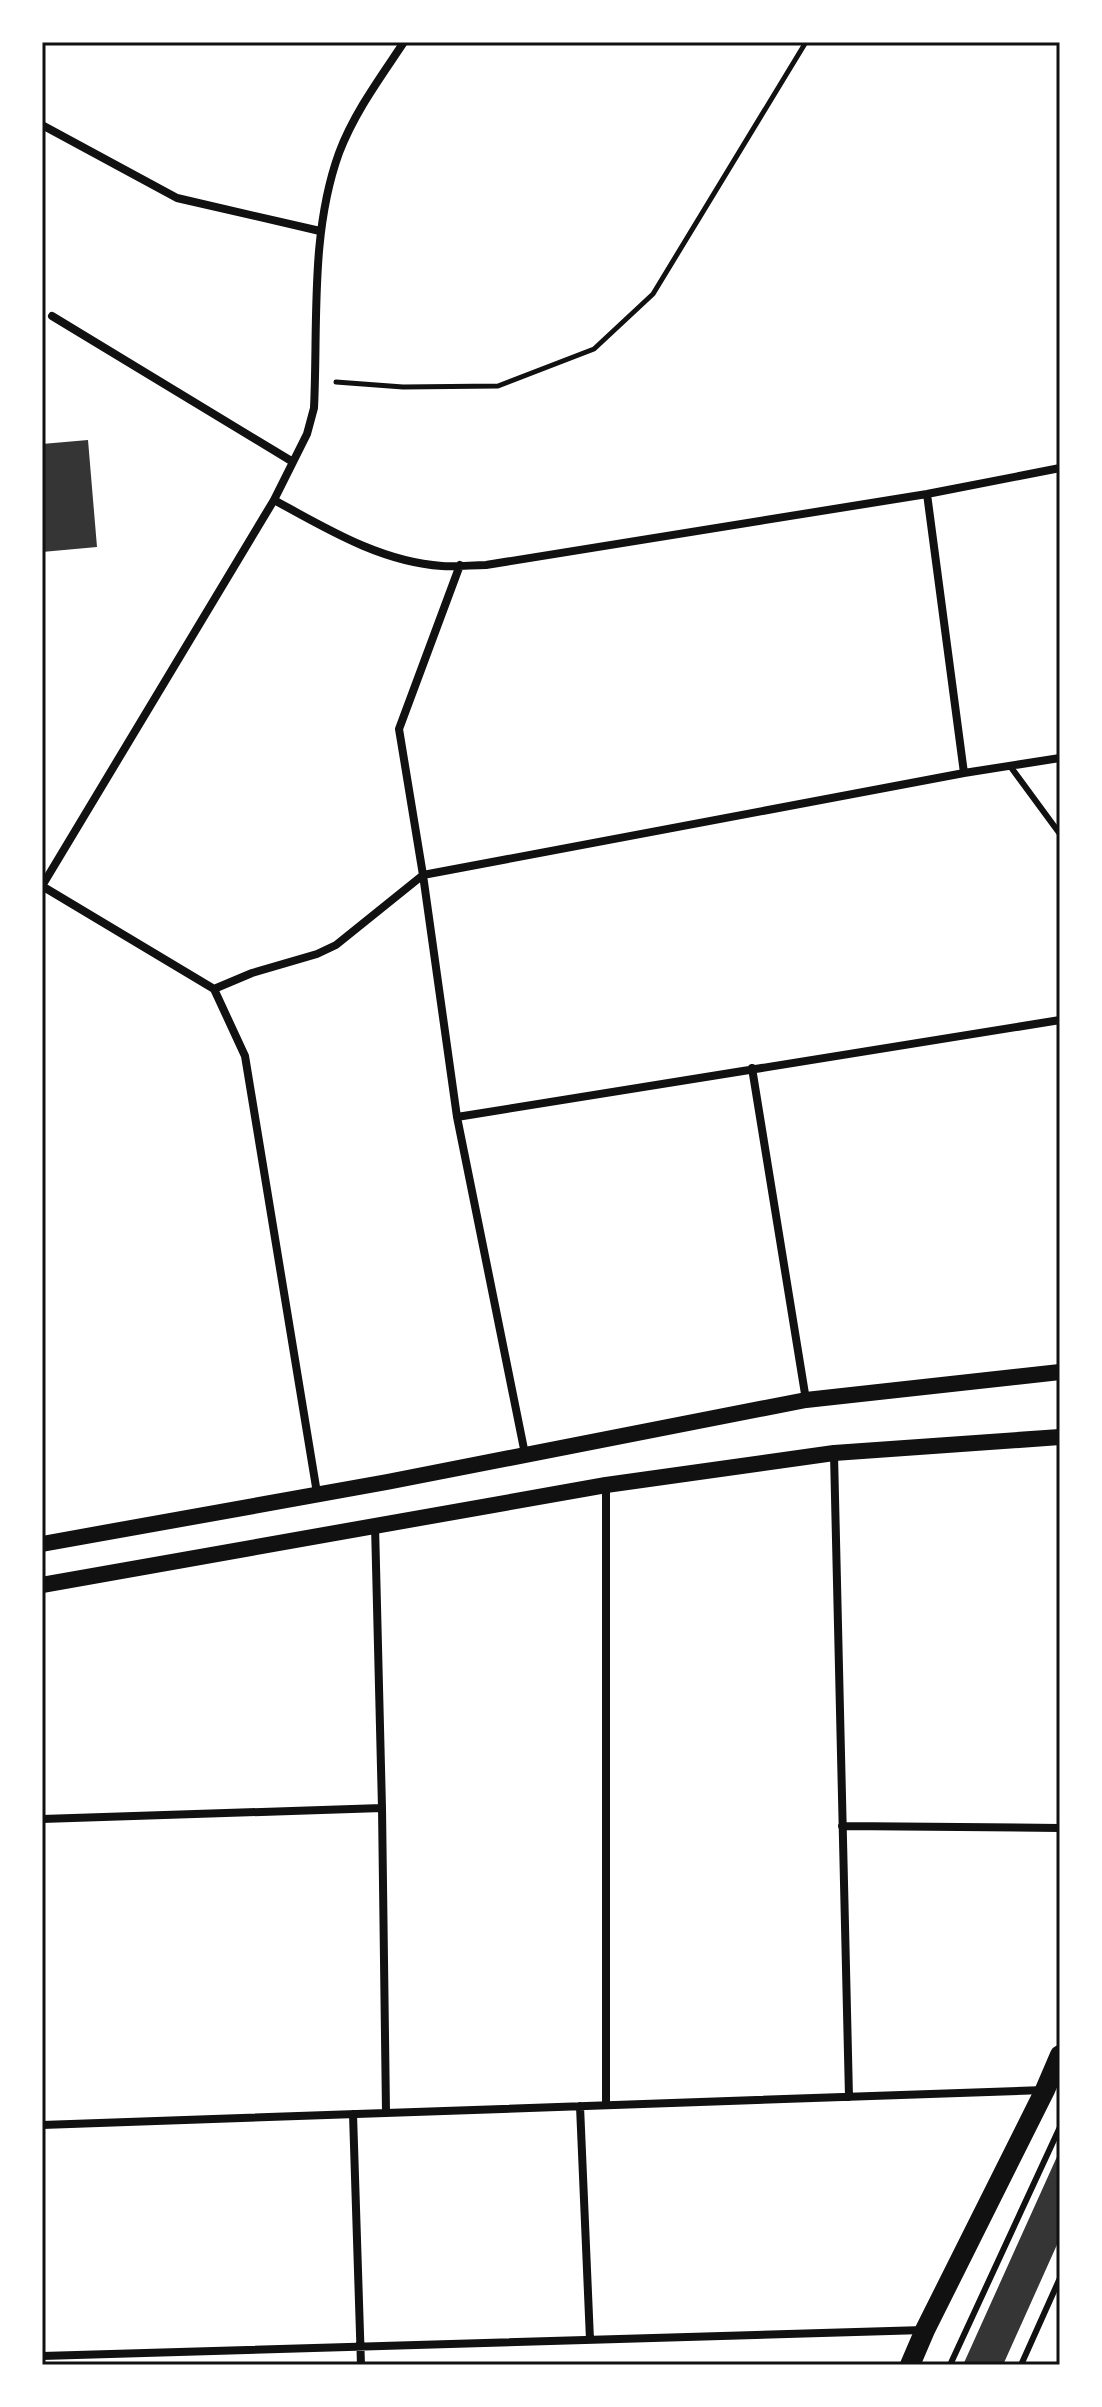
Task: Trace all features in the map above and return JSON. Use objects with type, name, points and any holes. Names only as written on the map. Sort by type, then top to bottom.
[{"type":"main road","points":[[42,1544],[806,1400],[1060,1372]]},
{"type":"main road","points":[[42,1585],[606,1485],[834,1453],[1060,1437]]},
{"type":"main road","points":[[910,2365],[1060,2055]]},
{"type":"street","points":[[317,1493],[245,1056],[214,989],[42,886],[274,500],[307,434],[314,408],[320,231],[327,192],[350,128],[404,42]]},
{"type":"street","points":[[42,125],[177,198],[320,231]]},
{"type":"street","points":[[52,316],[293,462]]},
{"type":"street","points":[[274,500],[348,540],[377,551],[440,566],[486,565],[927,494],[1060,468]]},
{"type":"street","points":[[927,494],[964,773]]},
{"type":"street","points":[[460,565],[399,729],[457,1117],[525,1454]]},
{"type":"street","points":[[214,989],[336,945],[423,875],[964,773],[1060,758]]},
{"type":"street","points":[[457,1117],[1060,1020]]},
{"type":"street","points":[[752,1068],[806,1400]]},
{"type":"street","points":[[834,1453],[849,2097]]},
{"type":"street","points":[[606,1485],[606,2105]]},
{"type":"street","points":[[375,1524],[386,2112]]},
{"type":"street","points":[[42,1819],[382,1808]]},
{"type":"street","points":[[842,1826],[1060,1828]]},
{"type":"street","points":[[42,2125],[1045,2090]]},
{"type":"street","points":[[580,2106],[590,2340]]},
{"type":"street","points":[[353,2114],[361,2365]]},
{"type":"street","points":[[42,2356],[925,2330]]},
{"type":"lane","points":[[1010,766],[1060,834]]},
{"type":"lane","points":[[950,2365],[1060,2127]]},
{"type":"lane","points":[[1021,2365],[1060,2278]]},
{"type":"path","points":[[315,380],[403,387],[498,386],[594,349],[653,294],[806,42]]},
{"type":"building","points":[[88,440],[97,547],[42,552],[42,444]]},
{"type":"building","points":[[1060,2150],[1060,2238],[1003,2365],[963,2365]]}]
